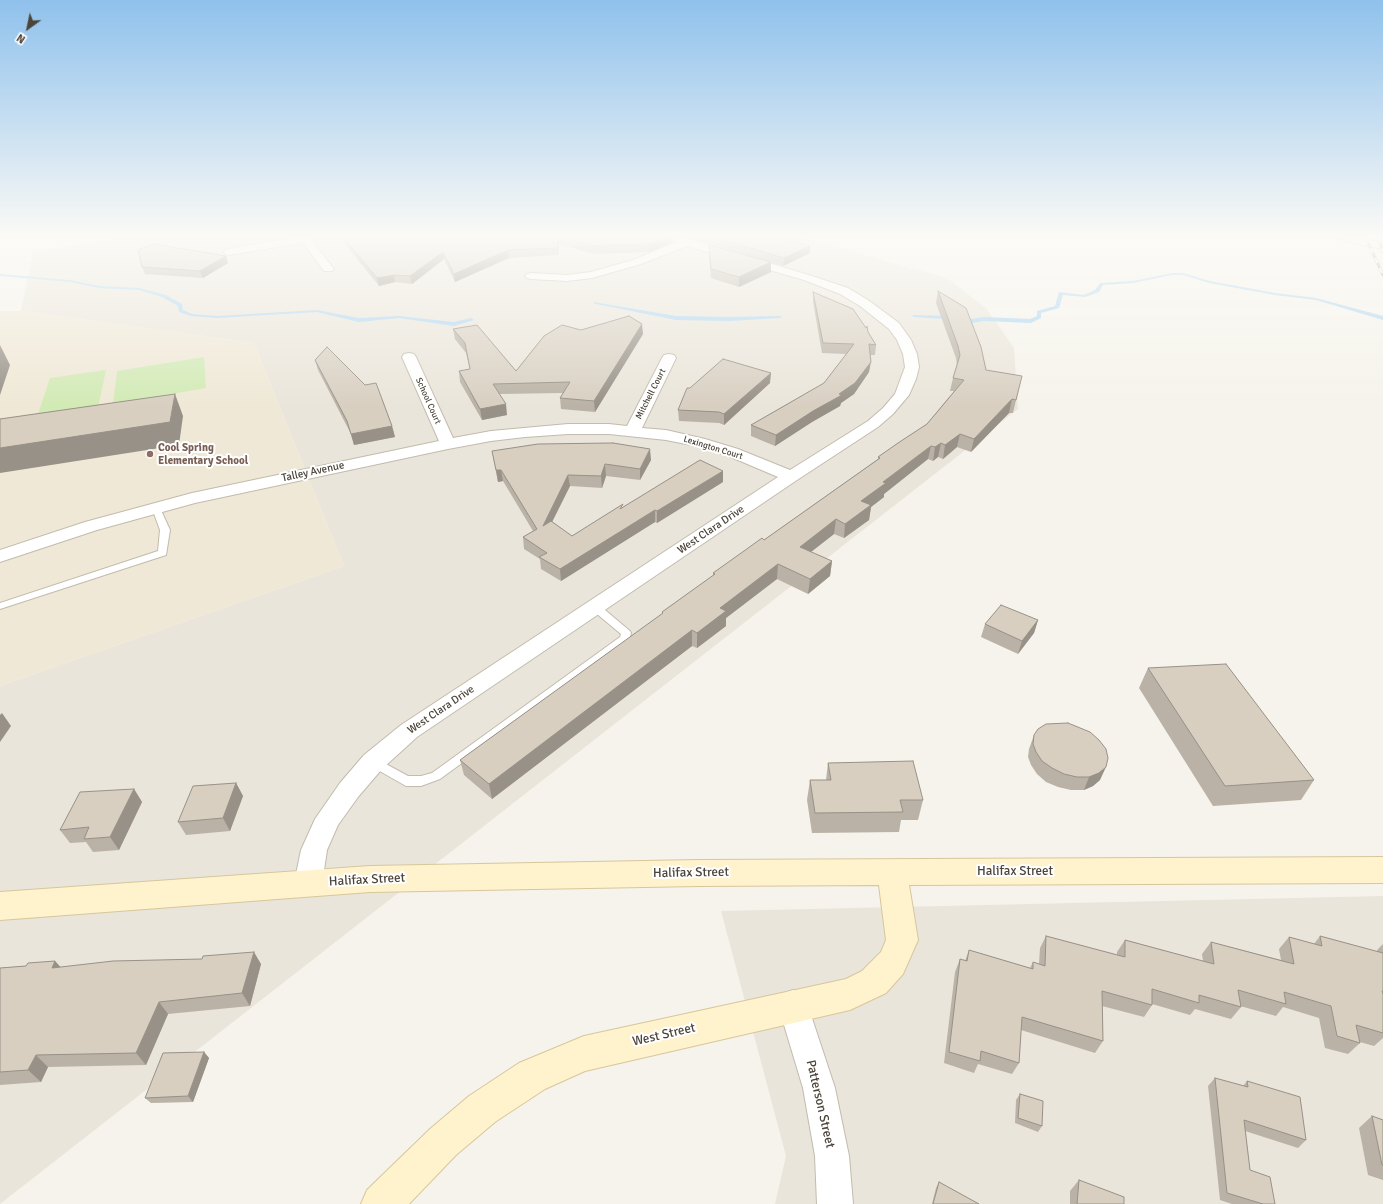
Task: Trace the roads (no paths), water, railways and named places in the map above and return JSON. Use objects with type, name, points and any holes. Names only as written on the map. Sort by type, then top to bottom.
[{"type":"main road","name":"Halifax Street","points":[[0,906],[370,879],[699,873],[1383,870]]},
{"type":"main road","name":"West Street","points":[[381,1204],[443,1142],[476,1113],[532,1076],[584,1054],[793,1005],[850,994],[874,982],[892,963],[902,940],[892,872]]},
{"type":"street","name":"West Clara Drive","points":[[308,884],[314,850],[328,819],[349,790],[373,762],[409,731],[791,476],[873,424],[888,411],[902,395],[909,379],[912,367],[910,354],[904,340],[894,326],[882,315],[849,294]]},
{"type":"street","name":"School Court","points":[[409,357],[448,444]]},
{"type":"street","name":"Mitchell Court","points":[[633,430],[669,358]]},
{"type":"street","name":"Talley Avenue","points":[[0,556],[91,526],[156,508],[320,470],[448,444],[491,436],[525,432],[568,429],[633,430]]},
{"type":"street","name":"Lexington Court","points":[[633,430],[699,442],[732,452],[791,476]]},
{"type":"street","name":"Patterson Street","points":[[793,1005],[820,1088],[832,1156],[835,1204]]},
{"type":"lane","points":[[0,606],[163,553],[165,530],[156,508]]},
{"type":"lane","points":[[373,762],[406,781],[421,781],[436,776],[625,639],[626,633],[595,607]]},
{"type":"waterway","points":[[158,294],[180,305],[181,311],[191,315],[217,317],[317,311],[359,320],[399,317],[454,324],[471,320]]},
{"type":"waterway","points":[[914,316],[955,318],[971,321],[984,319],[1031,321],[1039,317],[1039,312],[1057,307],[1061,294]]},
{"type":"waterway","points":[[1070,294],[1085,296],[1089,294]]},
{"type":"waterway","points":[[1277,294],[1316,299],[1383,318]]},
{"type":"waterway","points":[[596,303],[676,318],[729,319],[780,317]]},
{"type":"place","name":"Cool Spring Elementary School","points":[[150,454]]}]
